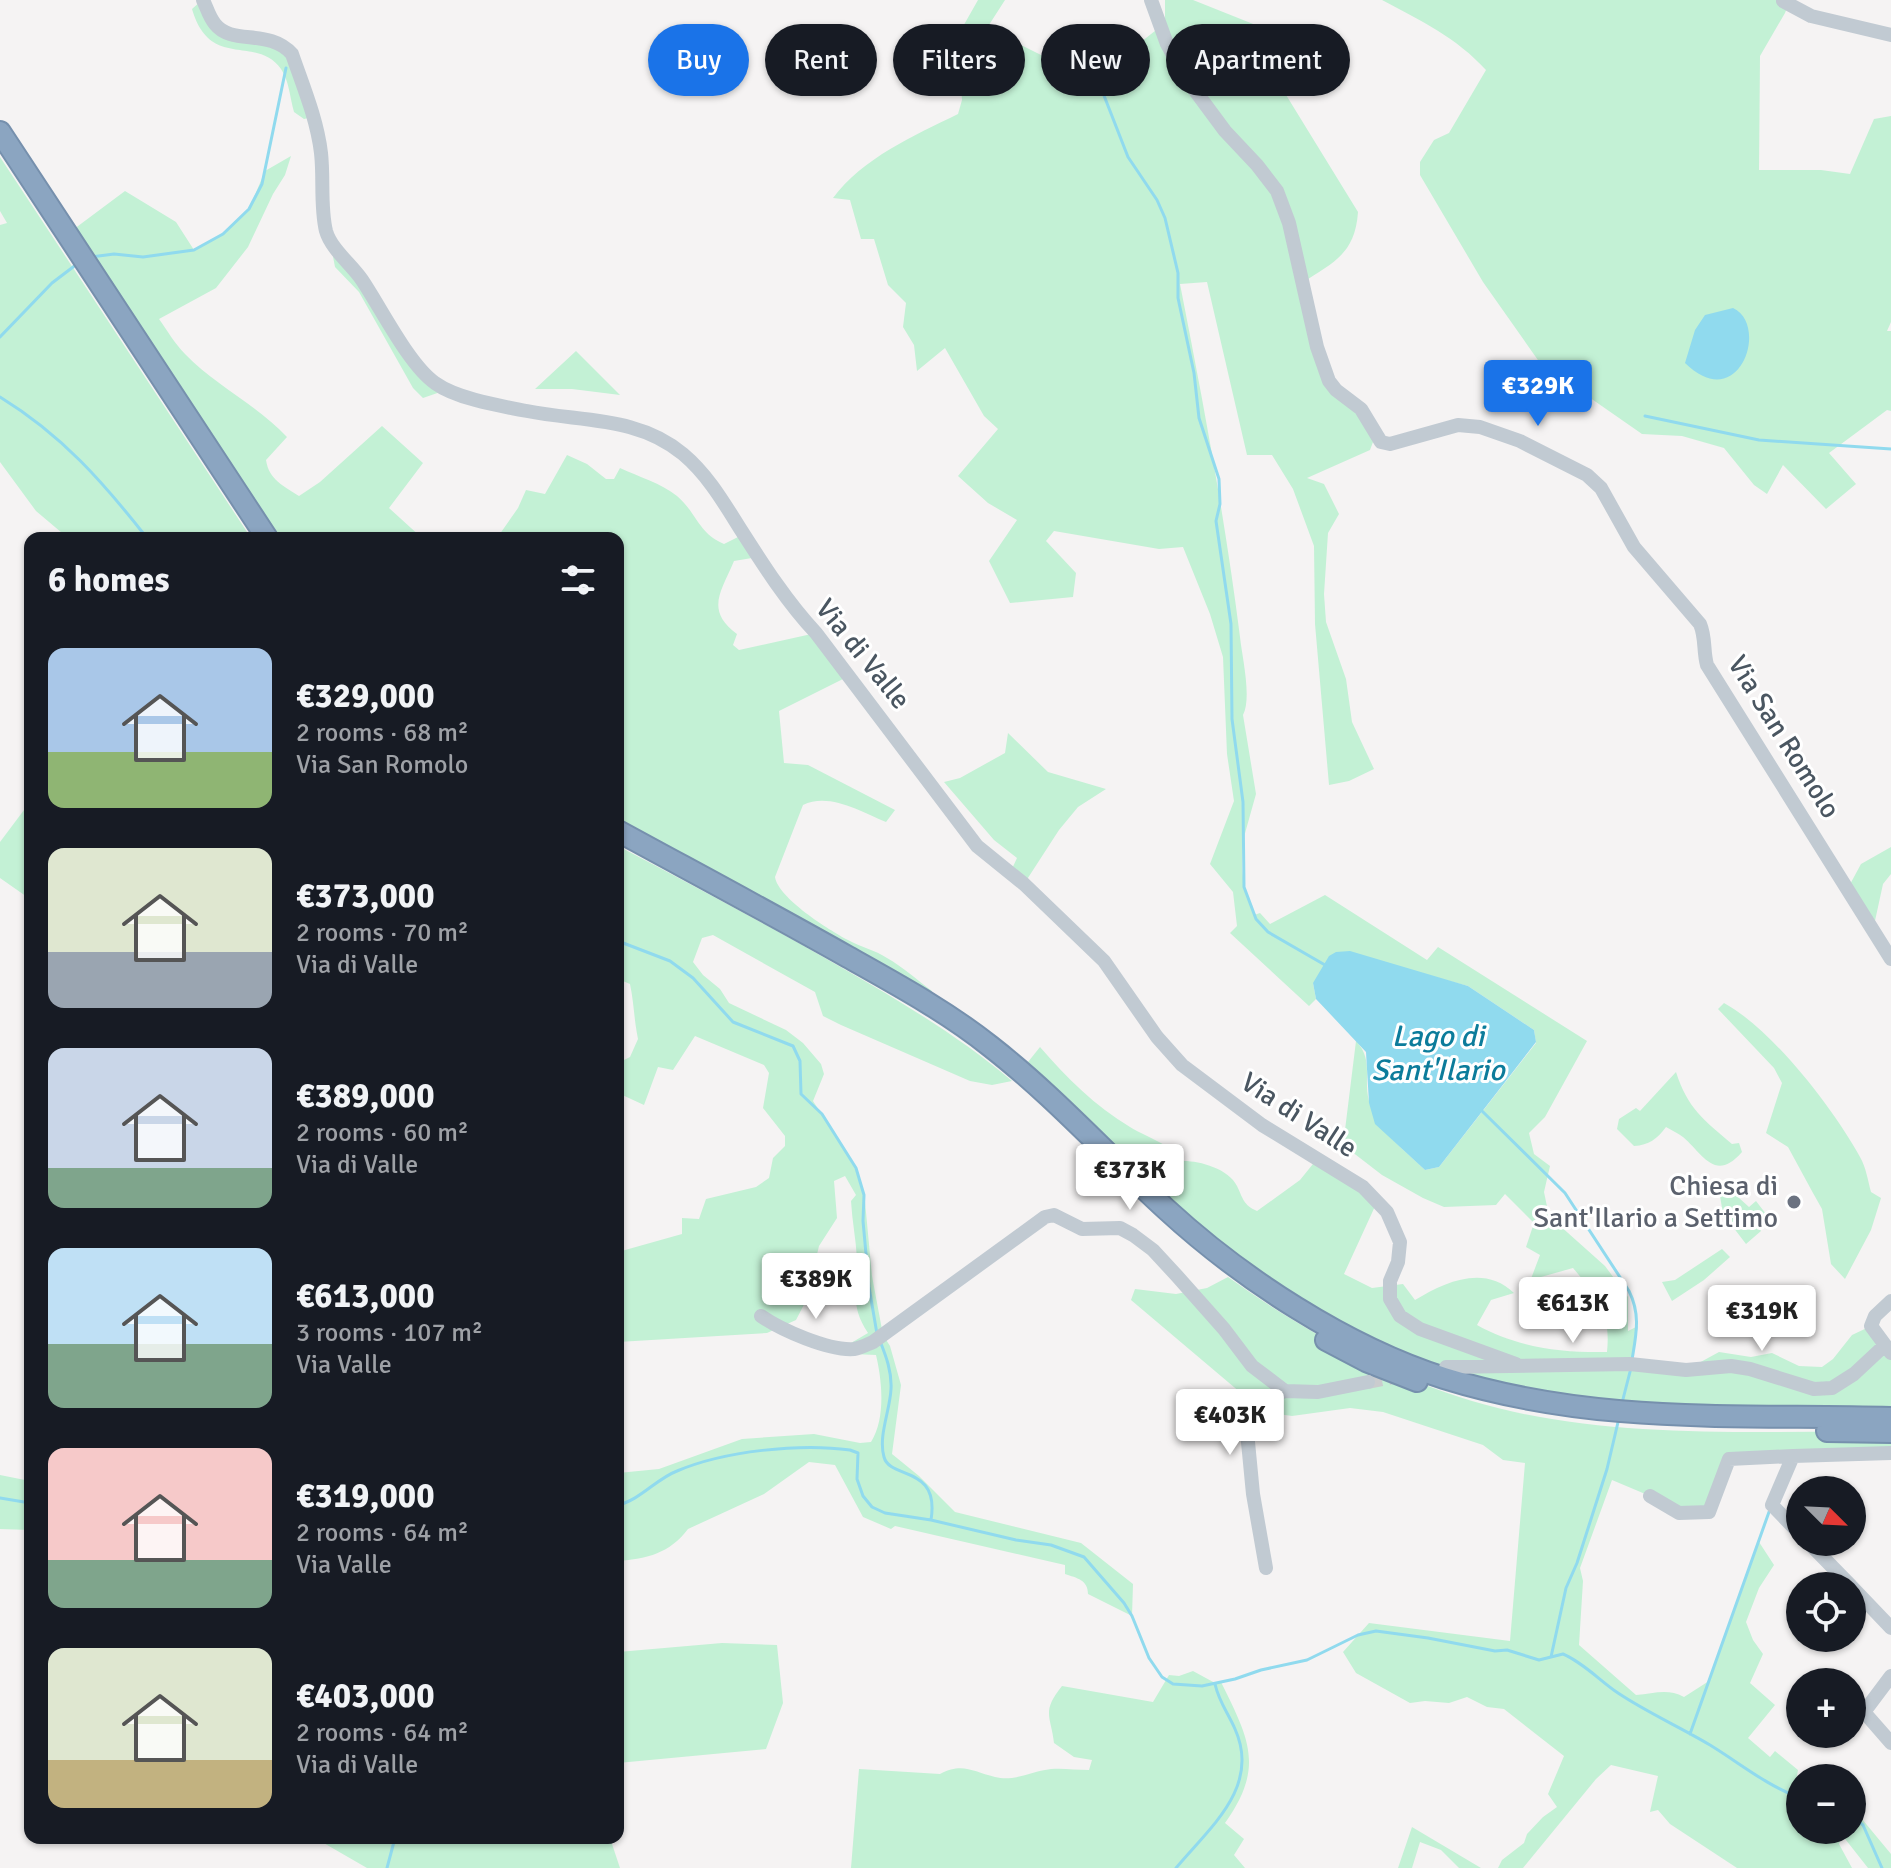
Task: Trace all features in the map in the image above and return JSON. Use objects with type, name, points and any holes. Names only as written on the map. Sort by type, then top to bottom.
[{"type":"highway","points":[[0,132],[263,532]]},
{"type":"highway","points":[[0,157],[247,532]]},
{"type":"highway","points":[[624,834],[818,940],[964,1027],[1044,1093],[1166,1210],[1220,1256],[1306,1314],[1360,1342],[1439,1376],[1519,1398],[1557,1404],[1646,1415],[1891,1418]]},
{"type":"highway","points":[[624,849],[782,933],[959,1039],[1028,1095],[1211,1265],[1298,1324],[1366,1361],[1474,1401],[1559,1418],[1660,1428],[1891,1432]]},
{"type":"street","name":"Via di Valle","points":[[203,0],[221,31],[239,37],[259,36],[292,54],[318,135],[321,189],[330,241],[351,264],[423,373],[446,390],[500,405],[530,412],[623,423],[650,434],[682,453],[710,482],[793,607],[977,846],[1026,886],[1104,961],[1157,1037],[1182,1065],[1262,1125],[1363,1187],[1387,1212],[1400,1242],[1398,1262],[1390,1281],[1390,1299],[1400,1316],[1420,1329],[1516,1364]]},
{"type":"street","name":"Via San Romolo","points":[[1151,0],[1167,44],[1185,77],[1225,131],[1277,191],[1289,223],[1317,347],[1329,381],[1361,409],[1381,442],[1390,444],[1458,425],[1480,427],[1534,447],[1587,475],[1601,488],[1634,547],[1700,624],[1707,665],[1891,959]]},
{"type":"street","points":[[1783,1],[1811,16],[1891,35]]},
{"type":"street","points":[[761,1316],[772,1324],[827,1345],[857,1348],[879,1338],[1045,1217],[1054,1215],[1082,1229],[1120,1228],[1153,1250],[1224,1329],[1252,1366],[1285,1391]]},
{"type":"street","points":[[1446,1367],[1633,1364],[1686,1370],[1731,1366],[1814,1389],[1832,1388],[1887,1350],[1871,1326],[1875,1316],[1891,1301]]},
{"type":"street","points":[[1266,1568],[1253,1494],[1245,1411],[1251,1404],[1285,1391],[1318,1392],[1368,1382]]},
{"type":"street","points":[[1650,1496],[1679,1513],[1709,1512],[1729,1459],[1891,1453]]},
{"type":"street","points":[[1786,1520],[1772,1505],[1793,1456]]},
{"type":"street","points":[[1822,1556],[1838,1572]]},
{"type":"street","points":[[1866,1601],[1891,1628]]},
{"type":"street","points":[[1891,1676],[1864,1712],[1891,1743]]},
{"type":"green space","points":[[202,0],[213,22],[287,49],[313,117],[304,119],[294,112],[284,73],[271,59],[221,46],[210,40],[200,28],[192,9]]},
{"type":"green space","points":[[978,0],[1005,0],[990,24],[964,24]]},
{"type":"green space","points":[[1165,0],[1193,0],[1253,24],[1166,24],[1166,96],[1287,96],[1358,212],[1352,238],[1341,255],[1302,283],[1329,381],[1376,434],[1370,450],[1307,478],[1324,484],[1339,514],[1328,533],[1324,594],[1326,622],[1346,679],[1352,722],[1374,769],[1349,781],[1329,785],[1315,624],[1314,546],[1293,489],[1272,455],[1247,455],[1207,282],[1180,284],[1220,504],[1246,677],[1247,698],[1243,715],[1256,794],[1242,844],[1242,868],[1244,887],[1254,915],[1260,913],[1270,924],[1325,895],[1427,960],[1438,947],[1587,1041],[1545,1117],[1529,1133],[1534,1154],[1550,1166],[1544,1192],[1549,1216],[1605,1266],[1628,1297],[1628,1331],[1638,1326],[1631,1364],[1686,1370],[1719,1352],[1751,1357],[1772,1353],[1799,1366],[1822,1367],[1833,1359],[1852,1335],[1871,1326],[1891,1353],[1891,1418],[1699,1416],[1439,1376],[1259,1283],[1020,1072],[1040,1047],[1105,1110],[1165,1145],[1184,1161],[1206,1164],[1228,1175],[1246,1204],[1257,1211],[1300,1180],[1317,1159],[1377,1202],[1344,1274],[1372,1288],[1403,1284],[1415,1300],[1452,1282],[1490,1279],[1514,1293],[1491,1300],[1477,1325],[1507,1339],[1540,1347],[1607,1352],[1607,1326],[1601,1306],[1573,1268],[1541,1277],[1529,1284],[1540,1255],[1526,1247],[1534,1223],[1505,1194],[1496,1205],[1444,1207],[1382,1175],[1347,1148],[1344,1138],[1356,1041],[1365,1055],[1367,1093],[1372,1111],[1392,1139],[1425,1170],[1439,1167],[1536,1043],[1534,1030],[1468,986],[1404,969],[1313,983],[1316,999],[1309,1006],[1230,933],[1237,926],[1233,892],[1210,864],[1234,801],[1227,754],[1223,657],[1210,614],[1183,547],[1159,549],[1054,531],[1046,541],[1076,573],[1073,597],[1010,603],[989,561],[1017,520],[988,503],[958,476],[998,429],[984,416],[945,348],[917,371],[914,345],[903,327],[906,303],[888,285],[874,239],[861,239],[850,200],[833,198],[874,160],[958,114],[962,96],[1025,96],[1025,47],[1041,55],[1041,96],[1150,96],[1150,35],[1165,23]]},
{"type":"green space","points":[[1382,0],[1790,0],[1760,56],[1759,170],[1821,170],[1850,174],[1874,119],[1891,116],[1891,322],[1887,331],[1891,331],[1891,411],[1887,410],[1829,453],[1856,484],[1826,509],[1783,465],[1767,494],[1754,485],[1724,448],[1682,436],[1642,434],[1540,363],[1483,282],[1420,175],[1420,162],[1434,140],[1449,133],[1486,70],[1450,39]]},
{"type":"green space","points":[[291,156],[285,175],[248,247],[216,288],[159,319],[178,346],[197,365],[287,437],[266,460],[274,478],[299,496],[320,482],[382,426],[423,463],[389,508],[415,532],[263,532],[66,235],[125,191],[176,222],[194,250],[223,234],[249,209],[265,171]]},
{"type":"green space","points":[[0,157],[247,532],[61,532],[36,511],[0,462],[0,225],[7,223],[0,211]]},
{"type":"green space","points":[[330,241],[423,373],[446,390],[423,398],[413,388],[359,292],[335,267]]},
{"type":"green space","points":[[576,351],[620,395],[572,389],[535,389]]},
{"type":"green space","points":[[567,455],[587,464],[606,479],[614,479],[620,468],[664,487],[684,502],[708,534],[724,544],[744,534],[758,557],[734,561],[719,600],[721,617],[737,634],[733,645],[739,650],[816,633],[849,676],[779,711],[784,763],[808,765],[895,810],[886,822],[834,802],[803,805],[775,877],[778,885],[806,913],[840,935],[893,962],[932,991],[931,1005],[624,834],[624,532],[501,532],[526,490],[545,494]]},
{"type":"green space","points":[[1008,733],[1048,772],[1106,789],[1078,807],[1024,884],[1010,873],[1017,858],[994,840],[944,782],[960,778],[1005,753]]},
{"type":"green space","points":[[24,810],[24,895],[0,878],[0,842]]},
{"type":"green space","points":[[1891,847],[1891,874],[1883,884],[1873,930],[1848,888],[1861,864]]},
{"type":"green space","points":[[624,849],[888,995],[952,1035],[1012,1081],[992,1085],[970,1081],[841,1025],[823,1016],[815,992],[713,935],[702,938],[693,962],[720,989],[729,1003],[786,1030],[803,1043],[821,1064],[824,1074],[813,1101],[852,1161],[864,1191],[872,1276],[883,1335],[890,1346],[901,1385],[892,1454],[955,1512],[1081,1543],[1133,1584],[1132,1616],[1088,1594],[1084,1583],[1065,1574],[1065,1565],[895,1526],[891,1529],[863,1517],[835,1465],[809,1462],[764,1494],[688,1529],[666,1549],[639,1559],[624,1560],[624,1472],[659,1469],[742,1439],[814,1434],[860,1443],[871,1442],[881,1411],[876,1355],[853,1354],[851,1343],[868,1333],[856,1305],[857,1259],[851,1201],[856,1195],[845,1176],[834,1181],[837,1218],[819,1246],[811,1291],[796,1320],[767,1333],[624,1342],[624,1250],[682,1234],[682,1218],[699,1219],[706,1199],[756,1187],[769,1178],[773,1158],[785,1146],[785,1136],[763,1108],[769,1073],[764,1065],[695,1036],[673,1070],[658,1067],[644,1105],[624,1096],[624,1060],[630,1057],[638,1039],[630,984],[624,982]]},
{"type":"green space","points":[[1724,1003],[1762,1031],[1800,1071],[1860,1157],[1871,1192],[1881,1198],[1871,1230],[1845,1279],[1831,1264],[1822,1209],[1788,1147],[1766,1133],[1782,1083],[1774,1068],[1718,1009]]},
{"type":"green space","points":[[1676,1072],[1698,1112],[1732,1144],[1739,1143],[1742,1152],[1733,1161],[1724,1165],[1710,1162],[1683,1137],[1666,1127],[1652,1141],[1634,1146],[1617,1129],[1619,1119],[1636,1108],[1640,1111]]},
{"type":"green space","points":[[1717,1178],[1749,1207],[1756,1201],[1766,1214],[1755,1222],[1761,1231],[1746,1244],[1723,1214]]},
{"type":"green space","points":[[1722,1249],[1730,1257],[1704,1280],[1672,1301],[1662,1282],[1675,1280]]},
{"type":"green space","points":[[1228,1277],[1315,1333],[1376,1364],[1439,1390],[1523,1414],[1627,1428],[1680,1431],[1891,1432],[1891,1453],[1729,1459],[1709,1512],[1679,1513],[1650,1496],[1612,1480],[1580,1568],[1583,1581],[1579,1645],[1636,1695],[1666,1692],[1684,1697],[1709,1681],[1759,1542],[1774,1565],[1759,1588],[1746,1622],[1763,1654],[1750,1683],[1775,1705],[1748,1738],[1770,1757],[1775,1751],[1791,1764],[1786,1764],[1786,1844],[1839,1844],[1852,1868],[1737,1868],[1670,1824],[1658,1810],[1650,1812],[1658,1776],[1611,1765],[1523,1868],[1498,1868],[1502,1860],[1524,1843],[1527,1834],[1543,1817],[1557,1807],[1548,1794],[1564,1756],[1504,1709],[1487,1707],[1467,1697],[1449,1703],[1410,1703],[1356,1673],[1343,1652],[1369,1623],[1510,1641],[1525,1463],[1503,1460],[1483,1445],[1383,1412],[1350,1408],[1292,1416],[1271,1413],[1258,1426],[1245,1411],[1241,1393],[1131,1300],[1135,1289],[1176,1294],[1207,1288]]},
{"type":"green space","points":[[0,1475],[24,1480],[24,1530],[0,1529]]},
{"type":"green space","points":[[722,1643],[777,1645],[783,1703],[766,1749],[624,1762],[624,1651]]},
{"type":"green space","points":[[1193,1671],[1215,1683],[1221,1682],[1245,1737],[1249,1769],[1237,1803],[1225,1823],[1244,1839],[1234,1855],[1245,1868],[851,1868],[859,1769],[940,1774],[962,1768],[1002,1778],[1051,1769],[1089,1770],[1092,1760],[1074,1757],[1054,1743],[1049,1708],[1062,1686],[1153,1702],[1169,1675],[1179,1676]]},
{"type":"green space","points":[[1866,1824],[1891,1854],[1891,1868],[1868,1868],[1849,1844],[1866,1844]]},
{"type":"green space","points":[[1412,1827],[1481,1868],[1459,1868],[1441,1850],[1420,1842],[1412,1868],[1398,1868]]},
{"type":"green space","points":[[325,1844],[612,1844],[620,1868],[367,1868]]},
{"type":"water","points":[[1733,308],[1744,317],[1749,331],[1743,362],[1734,373],[1720,379],[1704,377],[1685,363],[1695,330],[1705,315]]},
{"type":"water","name":"Lago di Sant'Ilario","points":[[1350,951],[1468,986],[1534,1030],[1536,1042],[1439,1167],[1425,1170],[1375,1124],[1369,1103],[1366,1052],[1316,999],[1313,983],[1329,956]]},
{"type":"waterway","points":[[91,257],[114,254],[143,257],[194,250],[223,234],[249,209],[262,184],[286,68]]},
{"type":"waterway","points":[[1104,96],[1128,157],[1157,200],[1165,218],[1178,273],[1178,298],[1194,373],[1199,418],[1219,479],[1220,504],[1216,521],[1231,624],[1232,719],[1243,802],[1244,887],[1256,919],[1268,932],[1325,965]]},
{"type":"waterway","points":[[0,337],[52,283],[77,264]]},
{"type":"waterway","points":[[0,397],[43,427],[80,461],[142,532]]},
{"type":"waterway","points":[[1645,416],[1759,440],[1891,449]]},
{"type":"waterway","points":[[624,943],[670,961],[693,978],[733,1022],[793,1046],[800,1061],[801,1094],[822,1114],[856,1168],[864,1195],[863,1221],[869,1287],[877,1334]]},
{"type":"waterway","points":[[1480,1109],[1565,1193],[1629,1291],[1636,1317],[1632,1360]]},
{"type":"waterway","points":[[880,1341],[891,1383],[882,1441],[884,1457],[888,1464],[913,1476],[928,1490],[932,1502],[931,1520]]},
{"type":"waterway","points":[[1622,1403],[1631,1368]]},
{"type":"waterway","points":[[1551,1657],[1566,1588],[1607,1469],[1619,1418]]},
{"type":"waterway","points":[[624,1503],[669,1475],[717,1458],[786,1448],[850,1450],[858,1453],[857,1479],[863,1496],[872,1507],[885,1513],[1051,1545],[1084,1557],[1124,1603],[1149,1658],[1162,1677],[1173,1684],[1202,1686],[1235,1679],[1307,1660],[1358,1635],[1376,1631],[1495,1651],[1507,1650],[1539,1660],[1563,1654],[1629,1700],[1786,1792]]},
{"type":"waterway","points":[[0,1498],[24,1502]]},
{"type":"waterway","points":[[1690,1734],[1769,1512]]},
{"type":"waterway","points":[[1176,1868],[1228,1805],[1242,1769],[1235,1729],[1215,1684]]},
{"type":"waterway","points":[[1866,1832],[1882,1868]]},
{"type":"waterway","points":[[387,1868],[393,1844]]},
{"type":"tunnel","points":[[1368,1382],[1403,1375]]},
{"type":"place","name":"Chiesa di Sant'Ilario a Settimo","points":[[1794,1202]]}]
